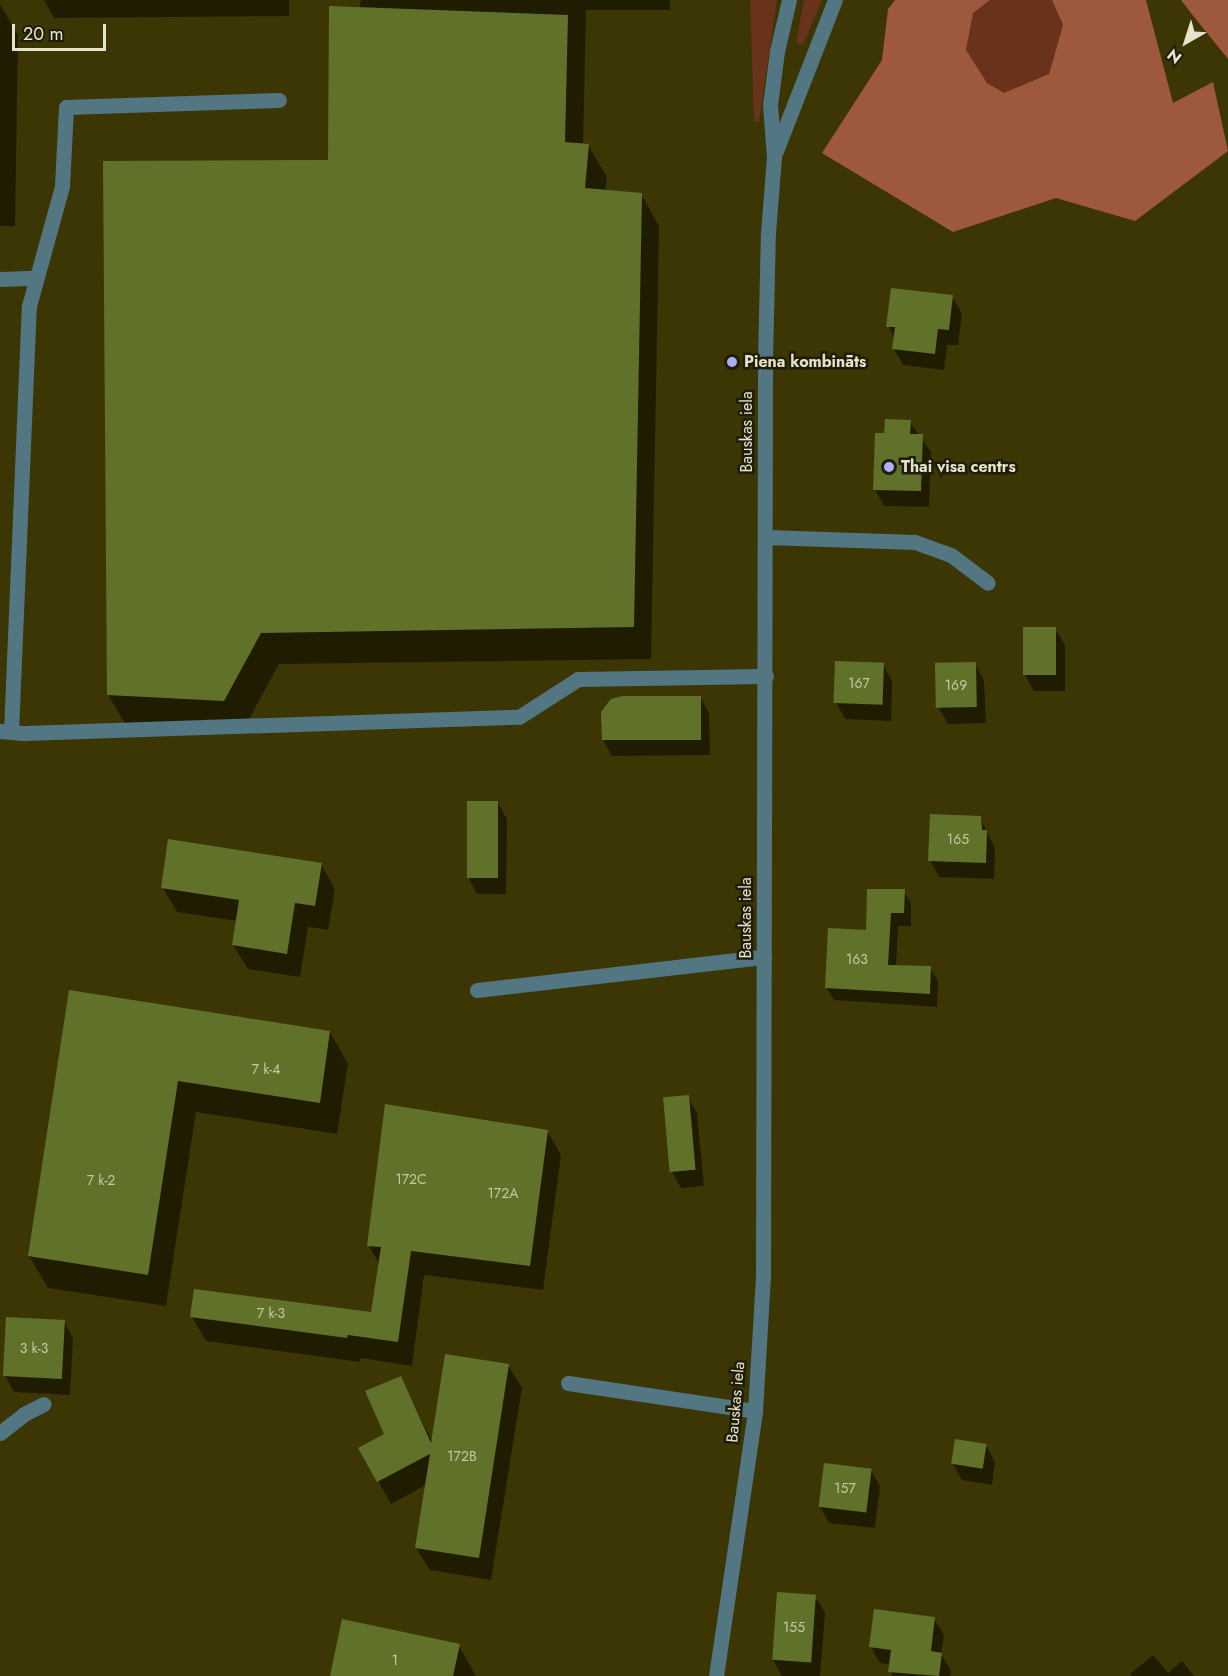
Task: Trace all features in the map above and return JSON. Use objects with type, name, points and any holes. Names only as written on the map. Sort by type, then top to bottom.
[{"type":"street","points":[[774,157],[770,105],[777,51],[789,0]]},
{"type":"street","points":[[774,157],[835,0]]},
{"type":"street","points":[[279,100],[66,107],[62,186],[29,306],[5,731],[519,717],[578,679],[766,676]]},
{"type":"street","name":"Bauskas iela","points":[[716,1676],[755,1411],[763,1275],[768,233],[774,157]]},
{"type":"street","points":[[0,279],[36,278]]},
{"type":"street","points":[[766,537],[915,542],[951,555],[988,582]]},
{"type":"street","points":[[477,990],[764,957]]},
{"type":"street","points":[[568,1383],[755,1411]]},
{"type":"street","points":[[0,1433],[24,1413],[44,1404]]},
{"type":"shaded area","points":[[750,0],[777,0],[759,122],[754,121]]},
{"type":"shaded area","points":[[804,0],[822,0],[803,45],[796,43]]},
{"type":"shaded area","points":[[895,0],[990,0],[973,13],[966,50],[987,83],[1004,93],[1049,74],[1063,25],[1052,0],[1146,0],[1173,103],[1213,82],[1228,151],[1135,221],[1056,198],[953,232],[822,153],[882,60],[888,9]]},
{"type":"shaded area","points":[[990,0],[1052,0],[1063,25],[1049,74],[1004,94],[987,83],[965,50],[973,13]]},
{"type":"shaded area","points":[[1181,0],[1228,0],[1228,59],[1191,13]]},
{"type":"building","points":[[329,6],[568,15],[565,142],[589,144],[585,188],[642,193],[634,627],[261,633],[224,701],[107,695],[103,161],[328,160]]},
{"type":"building","points":[[891,288],[953,295],[949,330],[938,329],[935,354],[892,349],[895,327],[886,327]]},
{"type":"building","points":[[885,419],[911,420],[910,434],[923,434],[921,491],[873,490],[875,433],[884,433]]},
{"type":"building","points":[[1023,627],[1056,627],[1056,675],[1023,675]]},
{"type":"building","points":[[835,661],[884,663],[883,705],[834,703]]},
{"type":"building","points":[[976,662],[977,707],[936,708],[935,663]]},
{"type":"building","points":[[622,696],[701,696],[701,740],[602,740],[601,712],[611,699]]},
{"type":"building","points":[[467,801],[498,801],[498,878],[467,878]]},
{"type":"building","points":[[930,814],[981,816],[982,830],[987,830],[986,863],[928,861]]},
{"type":"building","points":[[168,839],[322,863],[315,906],[295,903],[287,954],[232,945],[239,900],[161,888]]},
{"type":"building","points":[[867,889],[905,889],[904,913],[891,913],[888,965],[931,966],[930,994],[825,988],[828,928],[866,930]]},
{"type":"building","points":[[69,990],[330,1031],[320,1103],[178,1081],[148,1275],[28,1256]]},
{"type":"building","points":[[689,1095],[696,1170],[670,1172],[663,1097]]},
{"type":"building","points":[[385,1104],[548,1130],[530,1266],[411,1251],[398,1342],[348,1335],[347,1338],[190,1317],[194,1289],[371,1312],[381,1247],[367,1246]]},
{"type":"building","points":[[6,1317],[65,1320],[62,1379],[3,1376]]},
{"type":"building","points":[[445,1354],[509,1364],[479,1558],[415,1548],[430,1454],[377,1482],[358,1448],[384,1434],[365,1391],[401,1376],[431,1443]]},
{"type":"building","points":[[955,1439],[987,1444],[983,1469],[951,1464]]},
{"type":"building","points":[[824,1463],[872,1469],[866,1513],[819,1507]]},
{"type":"building","points":[[777,1592],[816,1595],[811,1663],[772,1660]]},
{"type":"building","points":[[874,1609],[935,1617],[931,1651],[942,1653],[939,1676],[888,1672],[891,1650],[869,1647]]},
{"type":"building","points":[[342,1619],[460,1644],[453,1676],[330,1676]]},
{"type":"place","name":"Piena kombināts","points":[[732,362]]},
{"type":"place","name":"Thai visa centrs","points":[[889,467]]}]
